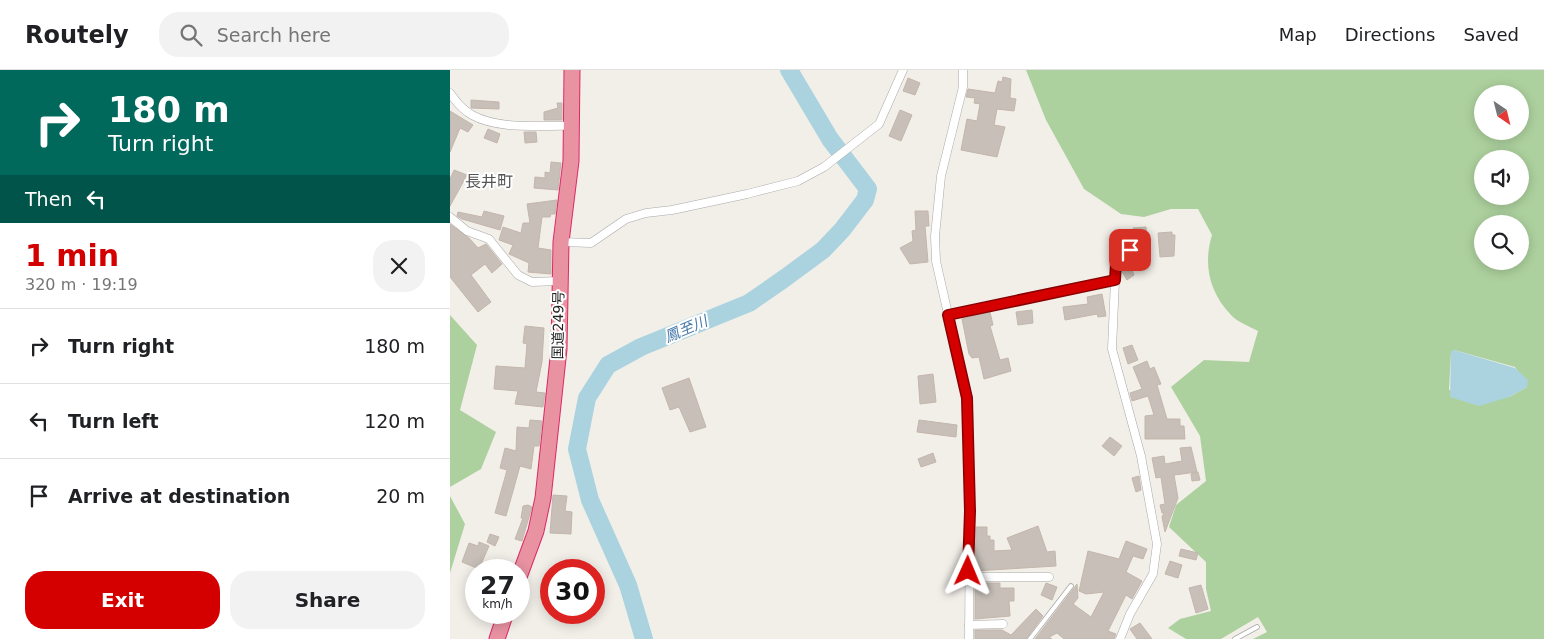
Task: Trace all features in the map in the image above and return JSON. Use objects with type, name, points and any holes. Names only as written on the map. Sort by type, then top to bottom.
[{"type":"highway","name":"国道249号","points":[[526,559],[536,531],[543,498],[559,349],[561,242],[571,161],[572,70]]},
{"type":"highway","points":[[497,639],[502,624]]},
{"type":"street","points":[[561,242],[591,243],[633,217],[798,181],[824,167],[861,140],[879,124],[903,70]]},
{"type":"street","points":[[963,70],[962,87],[941,176],[936,215],[936,261],[967,398],[970,511],[969,639]]},
{"type":"street","points":[[450,93],[459,105],[472,115],[488,121],[572,126]]},
{"type":"street","points":[[450,217],[467,232],[489,239],[518,275],[532,282],[559,281]]},
{"type":"street","points":[[1116,263],[1112,349],[1141,456],[1157,544],[1153,574],[1130,614],[1120,639]]},
{"type":"street","points":[[948,315],[1115,280]]},
{"type":"street","points":[[968,577],[1049,577]]},
{"type":"street","points":[[969,625],[1003,624]]},
{"type":"lane","points":[[1116,263],[1130,250],[1148,242]]},
{"type":"lane","points":[[1030,639],[1071,586]]},
{"type":"lane","points":[[1235,639],[1257,627]]},
{"type":"green space","points":[[1026,70],[1544,70],[1544,639],[1253,639],[1267,632],[1258,617],[1221,639],[1186,639],[1168,628],[1180,619],[1211,611],[1206,589],[1206,562],[1169,527],[1176,505],[1206,481],[1200,436],[1171,387],[1204,360],[1249,362],[1258,331],[1240,322],[1223,306],[1217,297],[1208,267],[1209,246],[1212,235],[1198,209],[1171,209],[1144,217],[1121,214],[1084,189],[1046,120]],"holes":[[[1454,350],[1515,367],[1527,387],[1509,397],[1449,390],[1451,353]]]},
{"type":"green space","points":[[450,315],[477,345],[460,410],[496,432],[481,469],[450,487]]},
{"type":"green space","points":[[450,496],[465,524],[450,573]]},
{"type":"water","points":[[1454,350],[1515,368],[1528,380],[1527,387],[1509,397],[1479,406],[1450,397],[1451,352]]},
{"type":"building","points":[[1003,77],[1011,79],[1010,98],[1016,99],[1014,111],[997,109],[994,125],[1005,127],[997,157],[961,150],[967,119],[977,121],[980,104],[974,103],[975,98],[966,97],[968,89],[995,93],[998,81],[1002,82]]},
{"type":"building","points":[[908,78],[920,83],[915,95],[903,91]]},
{"type":"building","points":[[471,100],[499,102],[499,109],[471,108]]},
{"type":"building","points":[[557,103],[562,103],[562,120],[544,120],[544,112],[558,108]]},
{"type":"building","points":[[900,110],[912,115],[901,141],[889,136]]},
{"type":"building","points":[[450,111],[473,125],[468,132],[460,128],[450,152]]},
{"type":"building","points":[[488,129],[500,134],[497,143],[484,138]]},
{"type":"building","points":[[524,132],[536,132],[537,142],[525,143]]},
{"type":"building","points":[[551,162],[561,163],[558,190],[534,188],[535,177],[545,178],[545,172],[550,173]]},
{"type":"building","points":[[454,170],[467,175],[450,206],[450,179]]},
{"type":"building","points":[[557,200],[555,214],[551,214],[550,217],[542,217],[538,248],[551,250],[551,274],[528,272],[529,263],[509,254],[513,245],[499,240],[503,227],[521,233],[523,223],[530,223],[527,204]]},
{"type":"building","points":[[484,211],[504,216],[500,230],[457,216],[458,212],[482,217]]},
{"type":"building","points":[[915,211],[928,211],[929,226],[925,226],[928,262],[910,264],[900,248],[913,241],[912,231],[916,230]]},
{"type":"building","points":[[450,224],[469,238],[478,248],[486,244],[502,264],[492,273],[485,264],[471,275],[491,302],[478,312],[450,277]]},
{"type":"building","points":[[1146,227],[1147,238],[1134,240],[1133,228]]},
{"type":"building","points":[[1172,232],[1172,235],[1175,235],[1174,256],[1160,257],[1158,233]]},
{"type":"building","points":[[1130,265],[1134,275],[1127,280],[1121,270]]},
{"type":"building","points":[[1102,294],[1106,316],[1098,317],[1097,314],[1065,320],[1063,307],[1088,304],[1087,297]]},
{"type":"building","points":[[1032,310],[1033,323],[1018,325],[1016,312]]},
{"type":"building","points":[[990,312],[993,325],[990,326],[1000,360],[1008,358],[1011,371],[984,379],[979,357],[972,358],[969,354],[962,319]]},
{"type":"building","points":[[525,326],[544,328],[542,362],[536,392],[545,393],[543,407],[515,404],[518,391],[494,389],[496,366],[525,368],[527,344],[523,343]]},
{"type":"building","points":[[1132,345],[1138,360],[1128,364],[1123,348]]},
{"type":"building","points":[[1147,361],[1150,369],[1154,367],[1161,384],[1157,385],[1167,419],[1180,419],[1180,426],[1184,426],[1185,439],[1145,439],[1145,416],[1154,415],[1148,396],[1132,401],[1130,393],[1142,389],[1133,367]]},
{"type":"building","points":[[933,374],[936,402],[920,404],[918,376]]},
{"type":"building","points":[[689,378],[706,427],[690,432],[679,407],[670,410],[662,388]]},
{"type":"building","points":[[530,420],[542,421],[539,446],[534,446],[531,469],[520,466],[506,516],[495,513],[507,470],[500,468],[505,448],[516,451],[517,427],[529,428]]},
{"type":"building","points":[[919,420],[957,425],[956,437],[917,432]]},
{"type":"building","points":[[1110,437],[1122,446],[1114,456],[1102,446]]},
{"type":"building","points":[[1191,447],[1197,472],[1174,475],[1178,498],[1165,532],[1162,517],[1164,513],[1162,513],[1160,505],[1165,504],[1161,477],[1156,478],[1152,458],[1164,456],[1165,464],[1182,461],[1180,448]]},
{"type":"building","points":[[933,453],[936,462],[921,467],[918,459]]},
{"type":"building","points":[[1198,472],[1200,480],[1192,481],[1191,474]]},
{"type":"building","points":[[1139,476],[1141,490],[1136,492],[1132,478]]},
{"type":"building","points":[[553,495],[567,496],[565,511],[572,512],[571,534],[550,533]]},
{"type":"building","points":[[528,505],[532,507],[522,541],[515,539],[523,518],[521,518],[523,506]]},
{"type":"building","points":[[1038,526],[1047,552],[1055,551],[1056,566],[975,571],[976,527],[987,527],[987,536],[990,536],[990,540],[994,540],[994,551],[1012,550],[1007,538]]},
{"type":"building","points":[[490,534],[499,537],[495,546],[487,542]]},
{"type":"building","points":[[1126,541],[1147,549],[1143,559],[1133,556],[1126,572],[1142,581],[1132,599],[1126,595],[1108,631],[1116,634],[1114,639],[1064,639],[1057,633],[1049,637],[1052,639],[1035,639],[1077,584],[1078,598],[1073,604],[1091,617],[1104,592],[1086,594],[1079,591],[1088,551],[1119,559]]},
{"type":"building","points":[[479,542],[489,546],[483,559],[465,559],[465,563],[462,562],[469,543],[478,546]]},
{"type":"building","points":[[1181,549],[1198,553],[1196,560],[1179,556]]},
{"type":"building","points":[[1170,561],[1182,565],[1178,578],[1165,574]]},
{"type":"building","points":[[975,583],[1000,583],[1000,588],[1014,588],[1014,601],[1009,601],[1010,616],[975,619]]},
{"type":"building","points":[[1046,583],[1057,587],[1052,600],[1041,595]]},
{"type":"building","points":[[1201,585],[1208,609],[1196,613],[1189,588]]},
{"type":"building","points":[[1036,609],[1043,616],[1026,639],[975,639],[975,630],[1002,630],[1011,635]]},
{"type":"building","points":[[1140,623],[1152,639],[1137,639],[1130,629]]},
{"type":"waterway","name":"鳳至川","points":[[644,639],[628,585],[590,500],[577,449],[587,398],[608,365],[641,347],[749,303],[785,278],[823,250],[842,230],[865,200],[868,189],[830,139],[789,70]]},
{"type":"district","name":"長井町","points":[[489,181]]},
{"type":"route","points":[[968,571],[970,511],[967,398],[948,315],[1115,280],[1116,263],[1130,250]]}]
